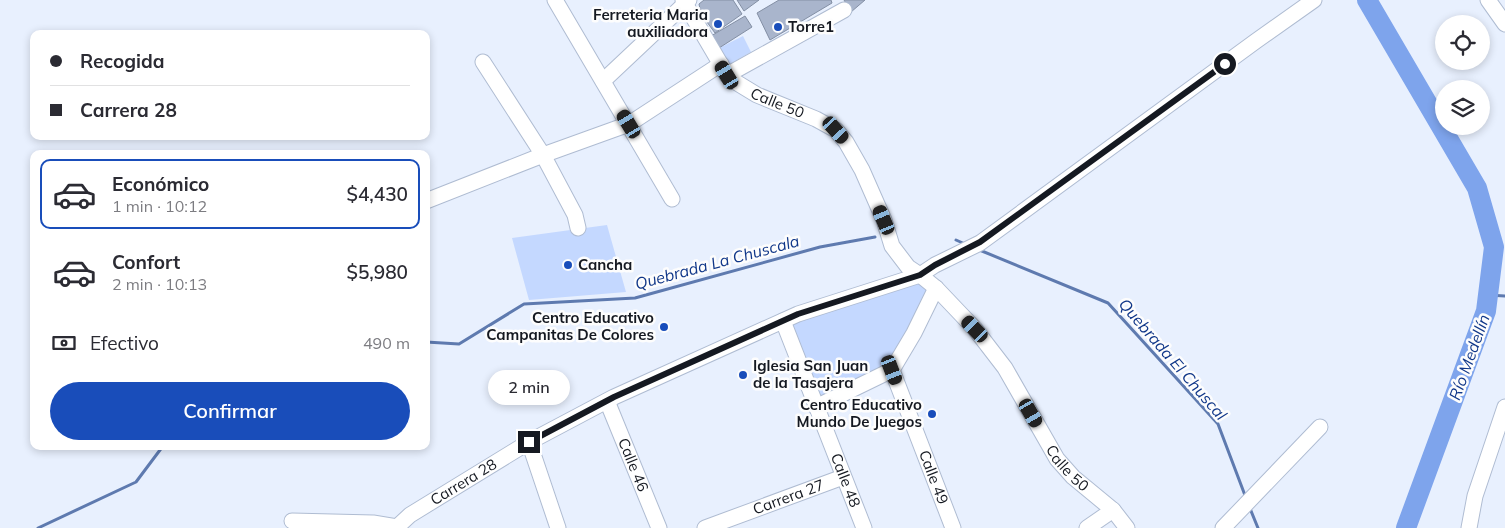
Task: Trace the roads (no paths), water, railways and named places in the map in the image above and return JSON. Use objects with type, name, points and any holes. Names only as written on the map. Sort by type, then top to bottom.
[{"type":"street","points":[[555,0],[672,199]]},
{"type":"street","name":"Carrera 28","points":[[396,528],[410,515],[529,442],[607,400],[798,314],[920,275],[935,265],[980,242],[1314,0]]},
{"type":"street","points":[[1488,0],[1502,19]]},
{"type":"street","points":[[603,81],[686,1]]},
{"type":"street","name":"Calle 50","points":[[686,1],[724,69],[734,81],[757,94],[816,119],[836,130],[846,142],[862,170],[884,220],[892,246],[902,260],[908,267],[936,288],[975,329],[1005,368],[1057,459],[1073,477],[1113,510],[1127,528]]},
{"type":"street","points":[[430,199],[542,155],[629,124],[724,69],[844,10]]},
{"type":"street","points":[[483,62],[542,155],[575,215],[578,228]]},
{"type":"street","points":[[816,407],[892,370],[914,333],[936,288]]},
{"type":"street","name":"Calle 48","points":[[782,321],[864,528]]},
{"type":"street","name":"Calle 49","points":[[892,370],[953,528]]},
{"type":"street","name":"Calle 46","points":[[607,400],[658,528]]},
{"type":"street","points":[[1469,528],[1475,496],[1505,407]]},
{"type":"street","points":[[1223,528],[1320,427]]},
{"type":"street","points":[[529,442],[558,528]]},
{"type":"street","name":"Carrera 27","points":[[710,527],[843,477]]},
{"type":"street","points":[[1087,528],[1113,510]]},
{"type":"street","points":[[292,521],[373,523],[396,528]]},
{"type":"waterway","name":"Río Medellín","points":[[1367,0],[1477,188],[1494,247],[1486,311],[1406,528]]},
{"type":"waterway","name":"Quebrada La Chuscala","points":[[430,342],[459,344],[524,304],[635,298],[820,247],[875,237]]},
{"type":"waterway","name":"Quebrada El Chuscal","points":[[956,240],[965,244]]},
{"type":"waterway","name":"Quebrada El Chuscal","points":[[977,249],[1108,303],[1218,424],[1246,498]]},
{"type":"waterway","points":[[1488,295],[1505,296]]},
{"type":"waterway","name":"Quebrada La Chuscala","points":[[38,528],[136,482],[160,450]]},
{"type":"waterway","name":"Quebrada El Chuscal","points":[[1249,506],[1258,528]]},
{"type":"place","name":"Ferreteria Maria auxiliadora","points":[[718,24]]},
{"type":"place","name":"Torre1","points":[[778,27]]},
{"type":"place","name":"Cancha","points":[[568,265]]},
{"type":"place","name":"Centro Educativo Campanitas De Colores","points":[[664,327]]},
{"type":"place","name":"Iglesia San Juan de la Tasajera","points":[[743,375]]},
{"type":"place","name":"Centro Educativo Mundo De Juegos","points":[[932,414]]}]
